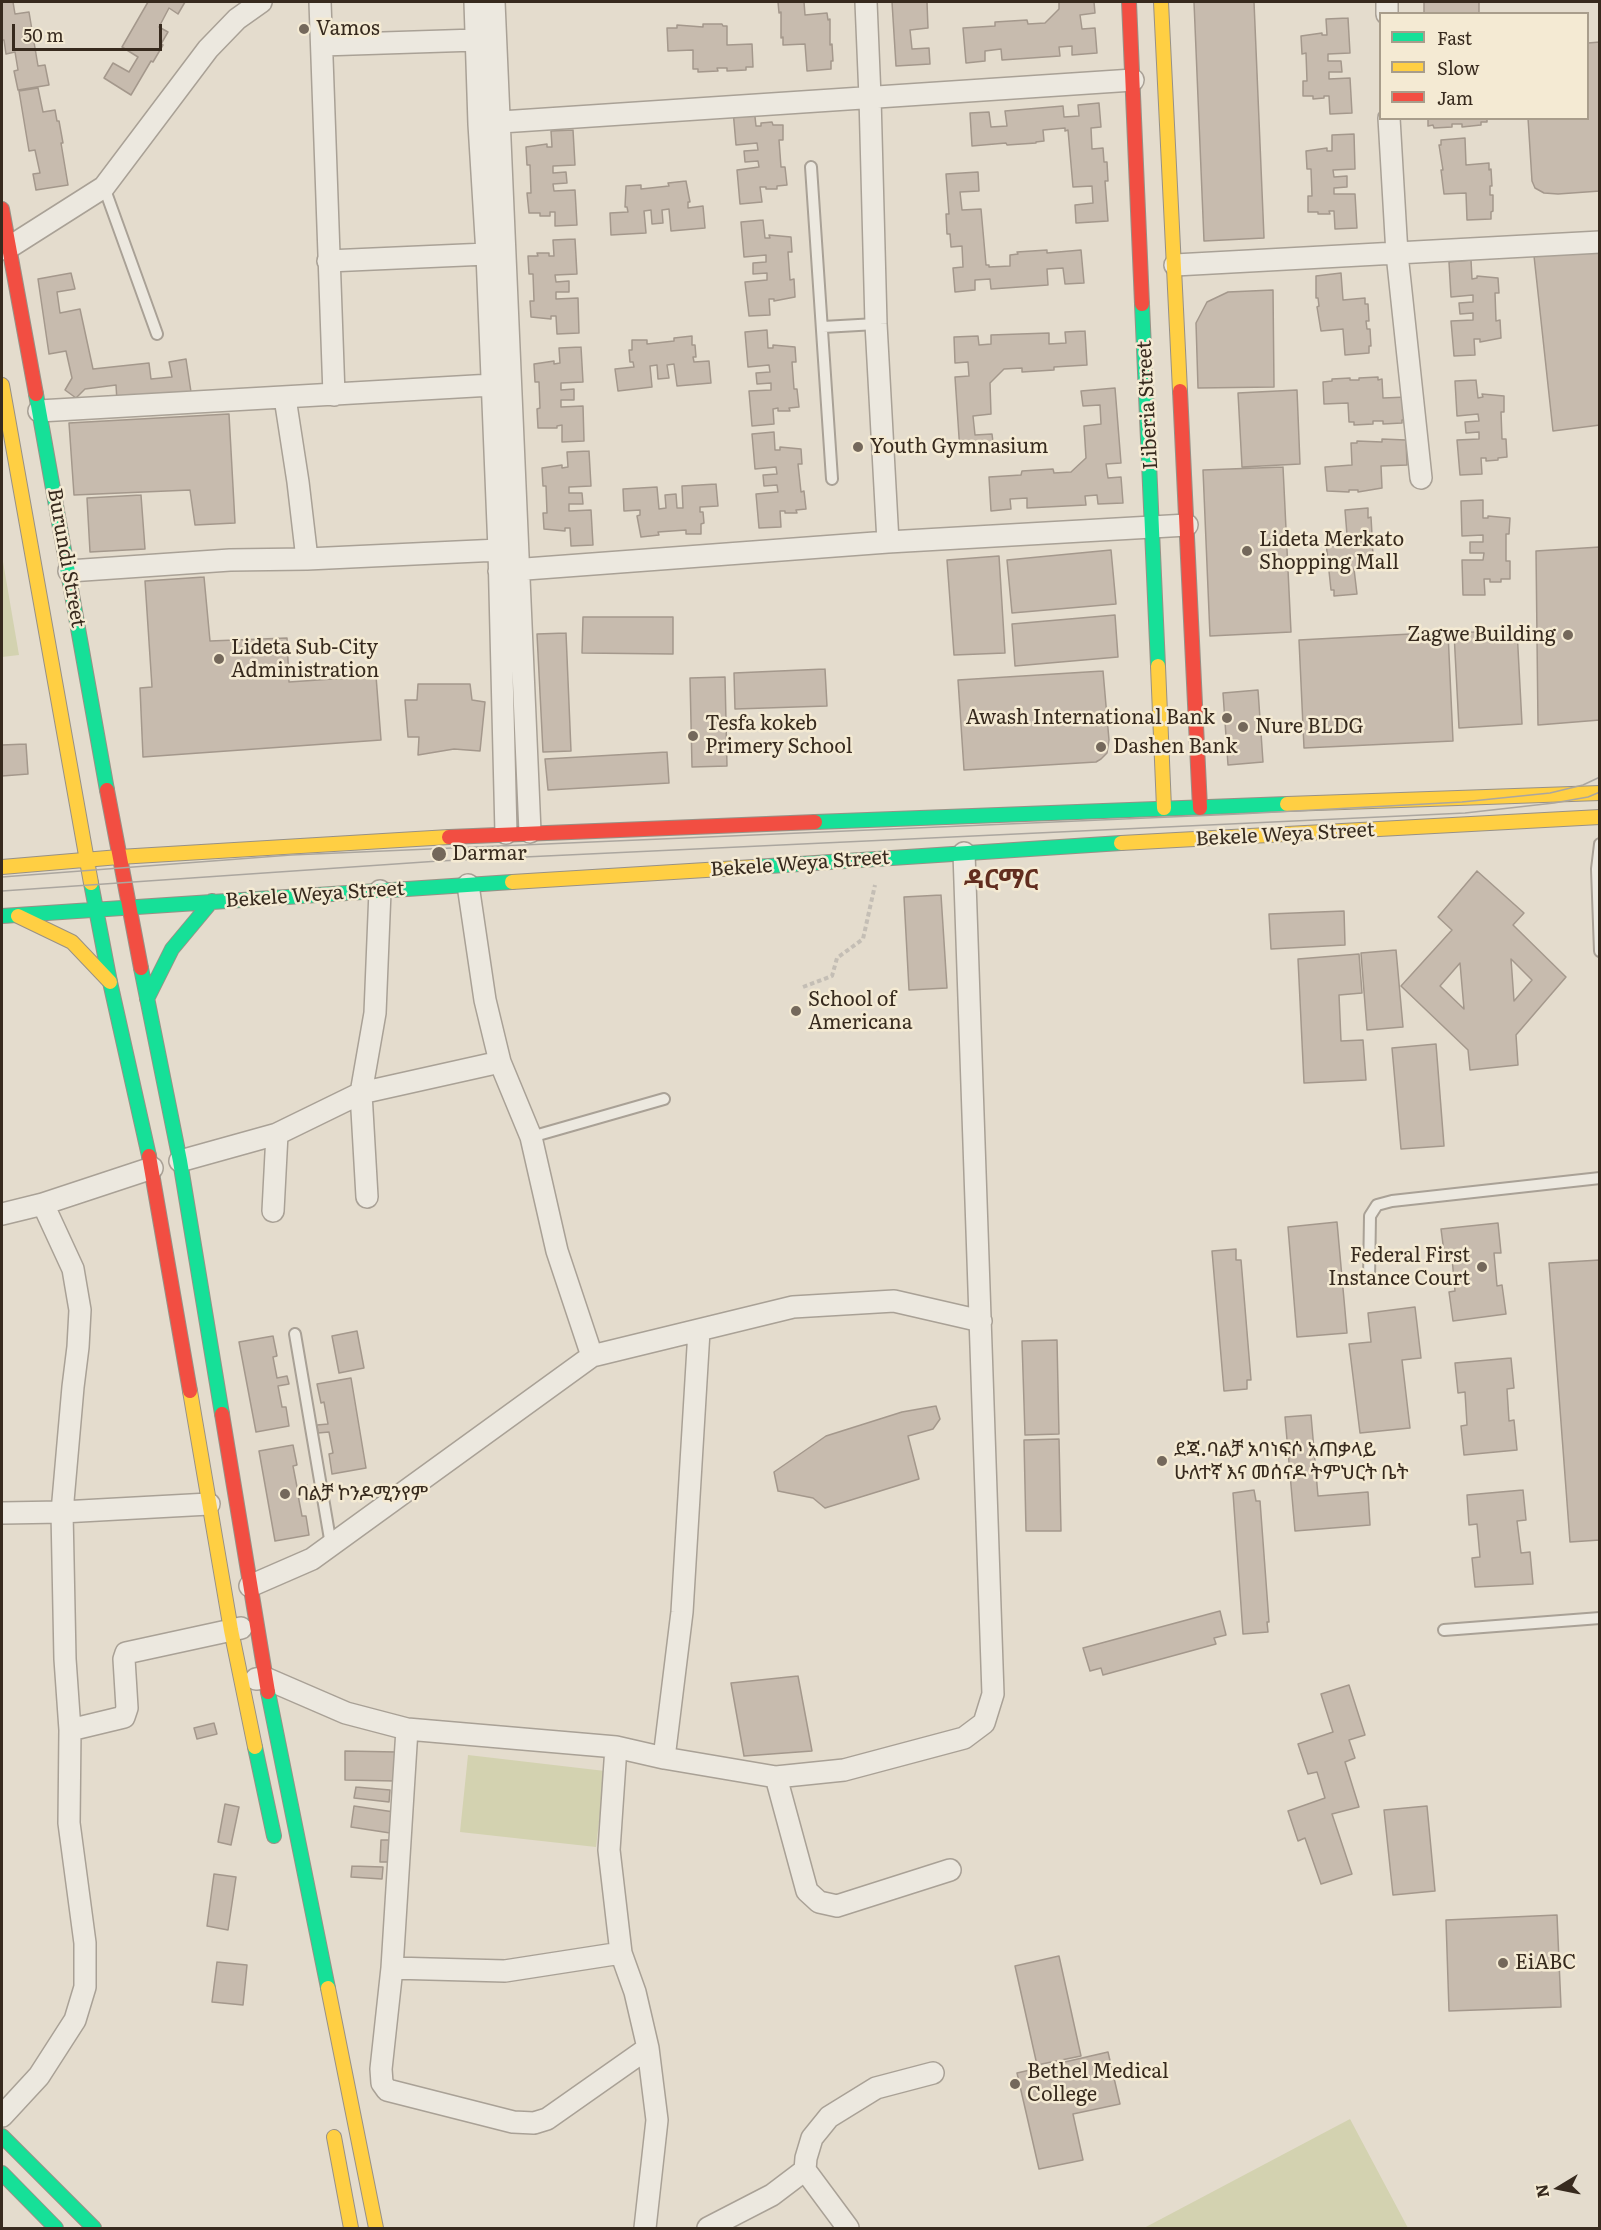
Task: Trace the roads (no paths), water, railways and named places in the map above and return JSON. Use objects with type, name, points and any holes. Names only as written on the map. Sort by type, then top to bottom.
[{"type":"main road","name":"Liberia Street","points":[[1129,2],[1133,80],[1155,196],[1175,265],[1200,808]]},
{"type":"main road","name":"Liberia Street","points":[[1161,2],[1155,196],[1153,528],[1164,808]]},
{"type":"main road","name":"Burundi Street","points":[[2,208],[5,249],[39,411],[119,857],[180,1161],[265,1678],[376,2229]]},
{"type":"main road","name":"Burundi Street","points":[[2,385],[96,910],[152,1168],[231,1630],[276,1846]]},
{"type":"main road","points":[[1228,806],[1337,788]]},
{"type":"main road","name":"Bekele Weya Street","points":[[2,867],[119,857],[506,833],[1599,793]]},
{"type":"main road","name":"Bekele Weya Street","points":[[2,916],[1021,849],[1599,817]]},
{"type":"main road","points":[[1021,849],[1069,857],[1141,856]]},
{"type":"main road","points":[[147,999],[172,950],[212,901]]},
{"type":"main road","points":[[17,915],[72,942],[110,982]]},
{"type":"main road","points":[[332,2126],[351,2229]]},
{"type":"main road","points":[[2,2136],[94,2229]]},
{"type":"main road","points":[[2,2173],[56,2229]]},
{"type":"street","points":[[5,249],[104,187],[208,49],[237,19],[261,2]]},
{"type":"street","points":[[320,2],[334,395]]},
{"type":"street","points":[[475,2],[476,40],[489,123],[506,563],[506,833]]},
{"type":"street","points":[[494,2],[487,254],[492,385],[530,832]]},
{"type":"street","points":[[866,2],[876,324],[888,542]]},
{"type":"street","points":[[322,45],[476,40]]},
{"type":"street","points":[[489,123],[1133,80]]},
{"type":"street","points":[[1389,120],[1397,254],[1421,478]]},
{"type":"street","points":[[1175,265],[1599,242]]},
{"type":"street","points":[[328,261],[487,254]]},
{"type":"street","points":[[39,411],[492,385]]},
{"type":"street","points":[[285,398],[307,559]]},
{"type":"street","points":[[69,571],[230,560],[307,559],[506,563],[1187,525]]},
{"type":"street","points":[[242,1682],[265,1678],[345,1713],[407,1729],[616,1747],[664,1758],[776,1777],[844,1770],[964,1738],[984,1723],[993,1694],[964,853]]},
{"type":"street","points":[[468,885],[485,1000],[500,1062],[531,1137],[557,1251],[592,1356]]},
{"type":"street","points":[[367,1197],[361,1093],[375,1013],[380,891]]},
{"type":"street","points":[[180,1161],[277,1134],[361,1093],[500,1062]]},
{"type":"street","points":[[273,1211],[277,1134]]},
{"type":"street","points":[[2,1214],[43,1204],[152,1168]]},
{"type":"street","points":[[2,2116],[39,2076],[75,2020],[85,1987],[85,1943],[69,1823],[70,1730],[65,1659],[62,1512],[80,1310],[73,1269],[43,1204]]},
{"type":"street","points":[[250,1586],[312,1559],[592,1356],[793,1307],[894,1301],[981,1321]]},
{"type":"street","points":[[664,1758],[682,1612],[699,1331]]},
{"type":"street","points":[[2,1513],[209,1504]]},
{"type":"street","points":[[70,1730],[124,1717],[127,1708],[124,1659],[126,1653],[257,1626]]},
{"type":"street","points":[[407,1729],[392,1968],[381,2069],[382,2083],[387,2090],[513,2122],[534,2123],[547,2119],[648,2048]]},
{"type":"street","points":[[616,1747],[609,1850],[621,1953],[635,1992],[648,2048],[657,2120],[645,2229]]},
{"type":"street","points":[[776,1777],[807,1891],[819,1902],[837,1906],[950,1870]]},
{"type":"street","points":[[392,1968],[506,1971],[621,1953]]},
{"type":"street","points":[[849,2229],[805,2170],[812,2138],[829,2117],[876,2088],[933,2073]]},
{"type":"street","points":[[708,2229],[772,2194],[805,2170]]},
{"type":"lane","points":[[811,166],[832,479]]},
{"type":"lane","points":[[104,187],[157,334]]},
{"type":"lane","points":[[823,327],[876,324]]},
{"type":"lane","points":[[1599,844],[1597,869],[1599,951]]},
{"type":"lane","points":[[531,1137],[664,1099]]},
{"type":"lane","points":[[1369,1280],[1370,1216],[1377,1205],[1392,1201],[1599,1178]]},
{"type":"lane","points":[[295,1334],[331,1545]]},
{"type":"lane","points":[[1444,1630],[1599,1618]]},
{"type":"tram line","points":[[2,877],[291,855],[1239,814],[1462,802],[1550,793],[1583,785],[1600,777]]},
{"type":"tram line","points":[[2,891],[439,861],[1465,813],[1554,803],[1588,797],[1600,792]]},
{"type":"place","name":"Vamos","points":[[304,29]]},
{"type":"place","name":"Youth Gymnasium","points":[[858,447]]},
{"type":"place","name":"Lideta Merkato Shopping Mall","points":[[1247,551]]},
{"type":"place","name":"Zagwe Building","points":[[1568,635]]},
{"type":"place","name":"Lideta Sub-City Administration","points":[[219,659]]},
{"type":"place","name":"Awash International Bank","points":[[1227,718]]},
{"type":"place","name":"Nure BLDG","points":[[1243,727]]},
{"type":"place","name":"Tesfa kokeb Primery School","points":[[693,736]]},
{"type":"place","name":"Dashen Bank","points":[[1101,747]]},
{"type":"place","name":"Darmar","points":[[439,854]]},
{"type":"place","name":"School of Americana","points":[[796,1011]]},
{"type":"place","name":"Federal First Instance Court","points":[[1482,1267]]},
{"type":"place","name":"ደጃ.ባልቻ አባነፍሶ አጠቃላይ ሁለተኛ እና መሰናዶ ትምህርት ቤት","points":[[1162,1461]]},
{"type":"place","name":"ባልቻ ኮንዶሚንየም","points":[[285,1494]]},
{"type":"place","name":"EiABC","points":[[1503,1963]]},
{"type":"place","name":"Bethel Medical College","points":[[1015,2084]]},
{"type":"district","name":"ዳርማር","points":[[1001,880]]}]
